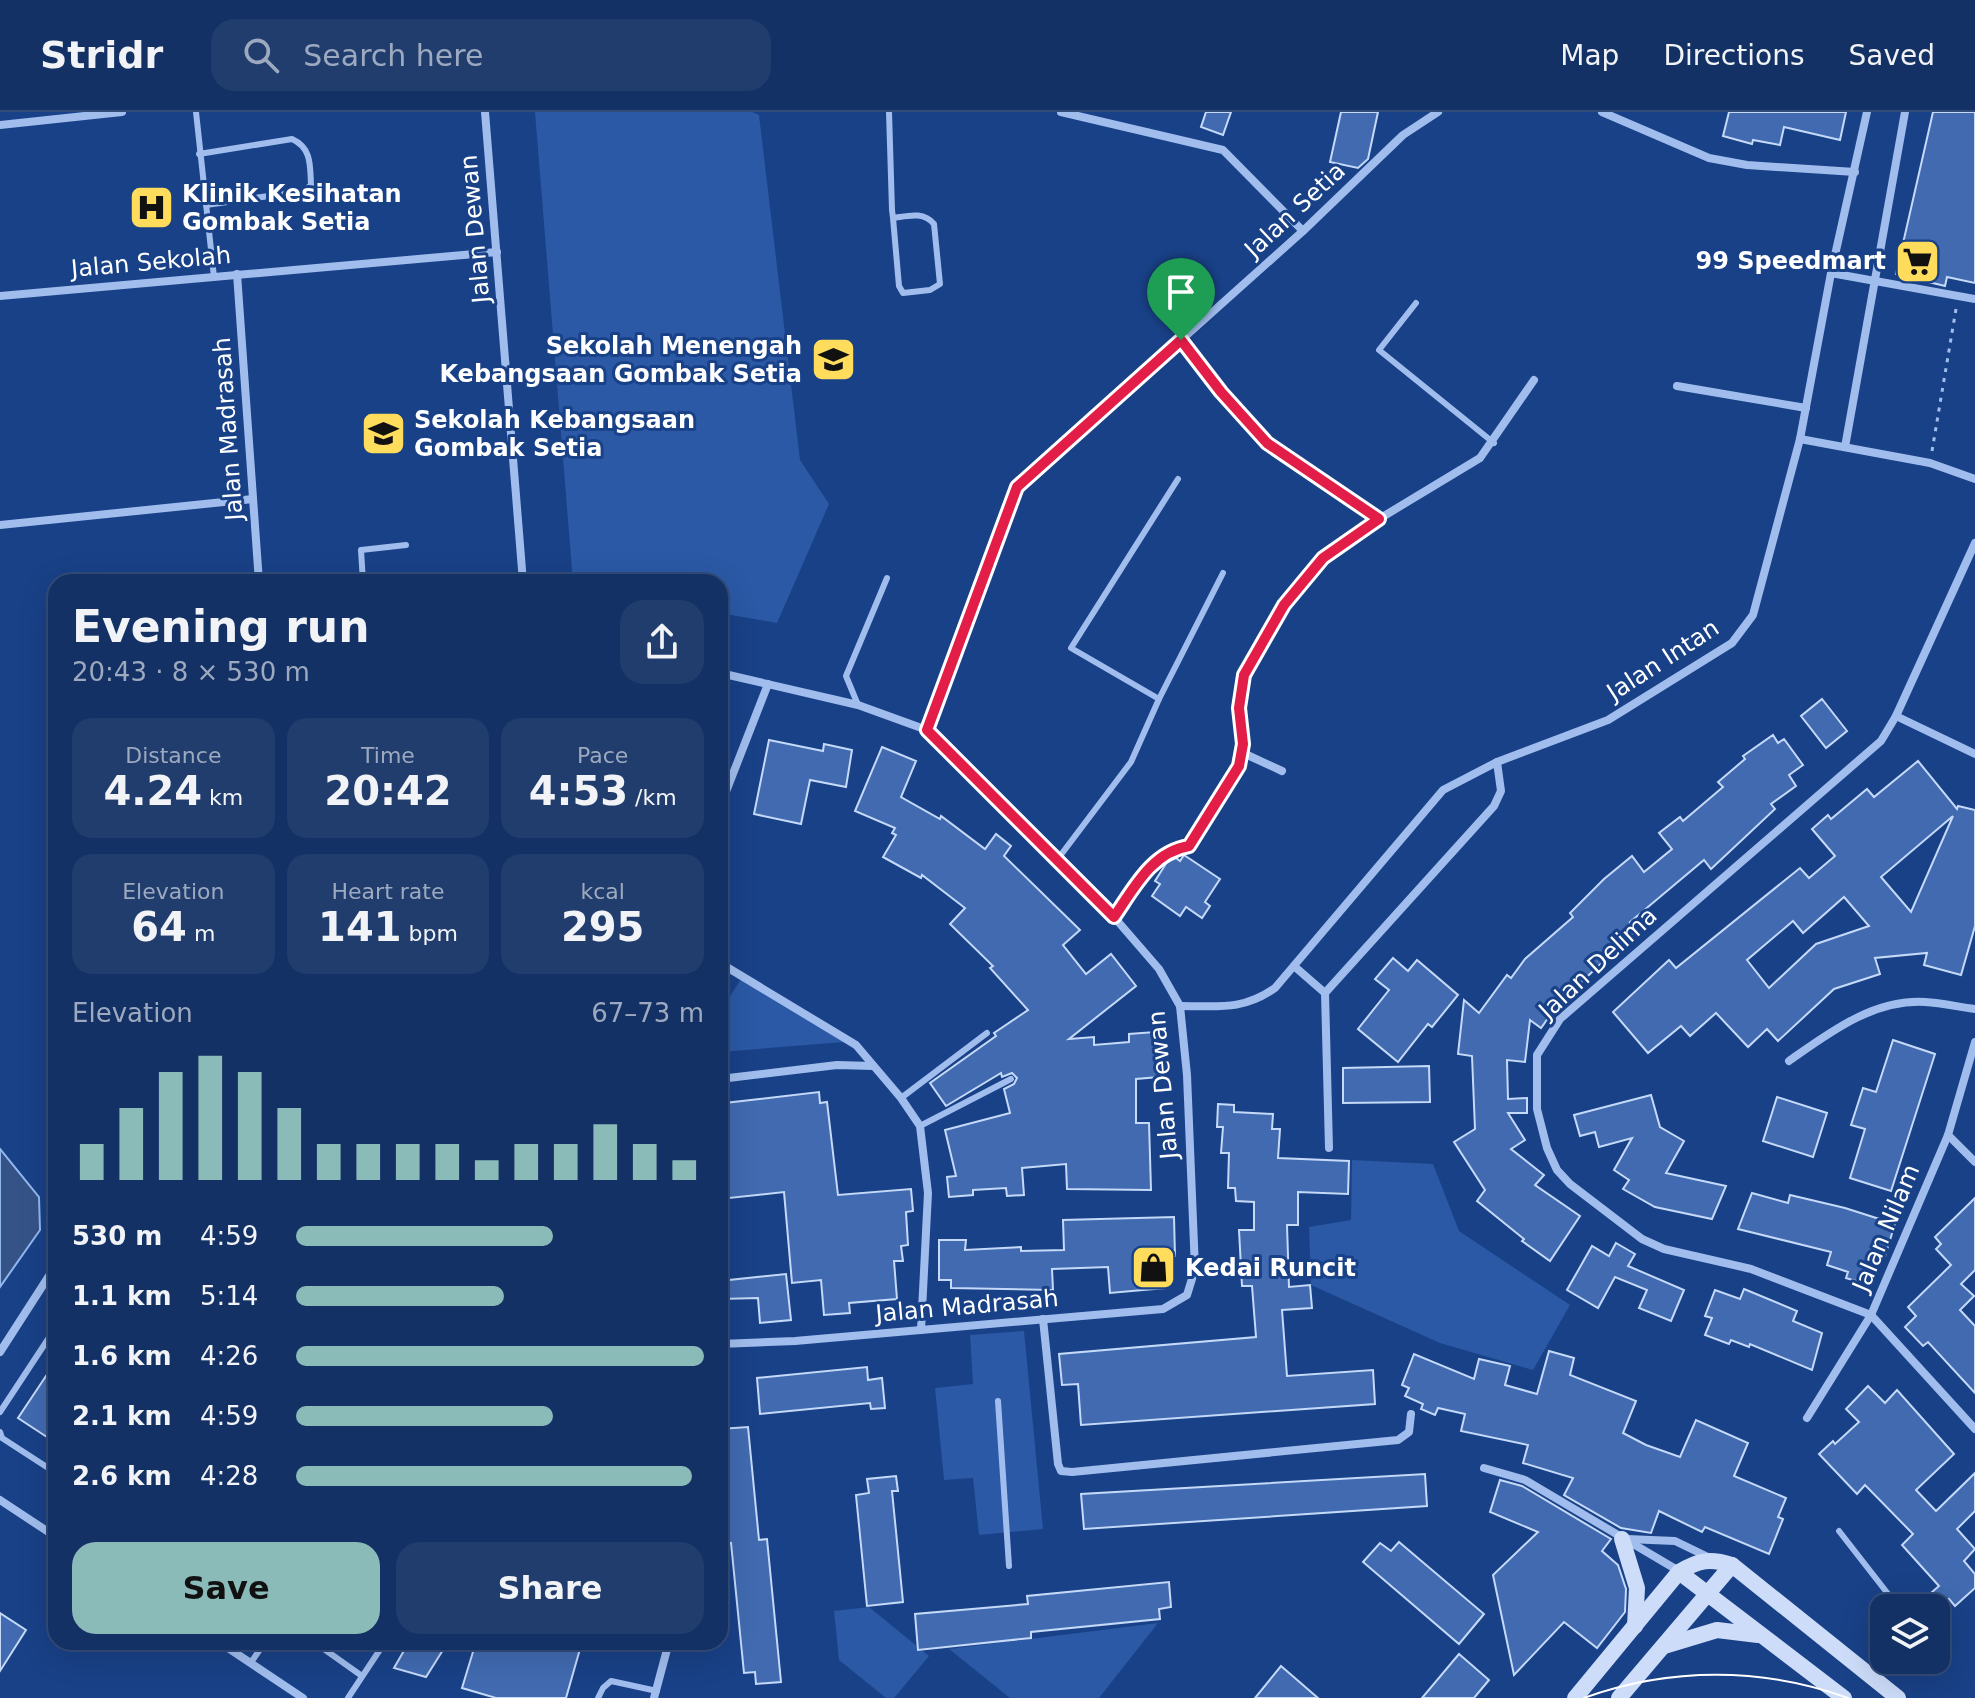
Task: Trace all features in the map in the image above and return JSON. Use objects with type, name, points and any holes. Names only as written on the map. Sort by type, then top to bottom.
[{"type":"main road","points":[[1622,1539],[1637,1588],[1635,1626]]},
{"type":"main road","points":[[1575,1698],[1679,1572],[1695,1562],[1711,1559],[1732,1565],[1898,1698]]},
{"type":"main road","points":[[1619,1698],[1732,1565]]},
{"type":"main road","points":[[1679,1572],[1844,1698]]},
{"type":"main road","points":[[1664,1646],[1717,1630],[1763,1636]]},
{"type":"street","points":[[0,125],[122,112]]},
{"type":"street","name":"Jalan Dewan","points":[[485,112],[522,574]]},
{"type":"street","points":[[1061,112],[1223,150],[1303,231]]},
{"type":"street","points":[[1107,123],[1110,112]]},
{"type":"street","name":"Jalan Setia","points":[[927,730],[1017,487],[1303,231],[1403,135],[1438,112]]},
{"type":"street","points":[[1602,112],[1709,158],[1747,165],[1855,172]]},
{"type":"street","name":"Jalan Intan","points":[[1180,1006],[1236,1007],[1256,1002],[1275,988],[1443,790],[1497,762],[1608,720],[1732,643],[1753,615],[1800,439],[1831,273],[1867,112]]},
{"type":"street","points":[[1845,447],[1905,112]]},
{"type":"street","name":"Jalan Sekolah","points":[[0,296],[497,252]]},
{"type":"street","points":[[1831,273],[1975,299]]},
{"type":"street","name":"Jalan Madrasah","points":[[237,274],[258,574]]},
{"type":"street","points":[[1181,340],[1221,392],[1267,443],[1379,519]]},
{"type":"street","points":[[1114,917],[1147,869],[1173,849],[1189,846],[1239,766],[1243,753],[1239,708],[1244,675],[1284,605],[1323,558],[1379,519],[1480,458],[1494,443],[1534,380]]},
{"type":"street","points":[[1677,386],[1806,408]]},
{"type":"street","points":[[1800,439],[1930,463],[1975,479]]},
{"type":"street","points":[[0,525],[253,499]]},
{"type":"street","name":"Jalan Delima","points":[[1871,1315],[1751,1269],[1664,1249],[1642,1239],[1570,1184],[1557,1170],[1540,1122],[1537,1109],[1537,1055],[1560,1019],[1881,741],[1896,716],[1975,543]]},
{"type":"street","name":"Jalan Dewan","points":[[728,675],[858,705],[927,730],[1114,917],[1159,969],[1180,1006],[1187,1075],[1195,1269]]},
{"type":"street","points":[[728,786],[768,684]]},
{"type":"street","points":[[1896,716],[1975,754]]},
{"type":"street","points":[[1243,753],[1282,771]]},
{"type":"street","points":[[1329,1148],[1325,993],[1494,806],[1501,791],[1497,762]]},
{"type":"street","points":[[1294,966],[1325,993]]},
{"type":"street","points":[[728,968],[856,1045],[901,1098],[920,1126],[928,1193],[921,1330]]},
{"type":"street","points":[[1789,1061],[1848,1020],[1888,1008],[1923,1001],[1975,1009]]},
{"type":"street","name":"Jalan Nilam","points":[[1807,1418],[1871,1315],[1948,1135],[1975,1042]]},
{"type":"street","points":[[728,1078],[837,1065],[873,1066]]},
{"type":"street","points":[[1948,1135],[1975,1162]]},
{"type":"street","name":"Jalan Madrasah","points":[[728,1343],[1163,1309],[1187,1295],[1195,1269]]},
{"type":"street","points":[[0,1352],[48,1277]]},
{"type":"street","points":[[1871,1315],[1975,1429]]},
{"type":"street","points":[[1043,1319],[1061,1471],[1398,1440],[1409,1432],[1411,1414]]},
{"type":"street","points":[[1484,1468],[1525,1480],[1679,1572]]},
{"type":"street","points":[[0,1500],[48,1532]]},
{"type":"street","points":[[1622,1539],[1675,1541],[1711,1559]]},
{"type":"street","points":[[233,1650],[303,1698]]},
{"type":"street","points":[[655,1694],[667,1650]]},
{"type":"lane","points":[[196,112],[214,277]]},
{"type":"lane","points":[[889,112],[893,218],[899,286],[903,293],[930,290],[940,284],[934,224],[929,218],[919,215],[893,218]]},
{"type":"lane","points":[[199,154],[292,139],[302,144],[309,155],[311,185],[304,191],[206,205]]},
{"type":"lane","points":[[1416,303],[1379,350],[1494,443]]},
{"type":"lane","points":[[1159,699],[1071,648],[1178,479]]},
{"type":"lane","points":[[362,574],[361,550],[406,545]]},
{"type":"lane","points":[[1057,860],[1131,762],[1223,573]]},
{"type":"lane","points":[[858,705],[846,676],[887,578]]},
{"type":"lane","points":[[901,1098],[987,1033]]},
{"type":"lane","points":[[920,1126],[1011,1079]]},
{"type":"lane","points":[[0,1412],[48,1339]]},
{"type":"lane","points":[[998,1401],[1009,1566]]},
{"type":"lane","points":[[0,1432],[2,1438],[48,1468]]},
{"type":"lane","points":[[1839,1531],[1888,1594]]},
{"type":"lane","points":[[252,1661],[260,1650]]},
{"type":"lane","points":[[325,1650],[362,1676]]},
{"type":"lane","points":[[348,1698],[380,1650]]},
{"type":"lane","points":[[1873,1678],[1876,1674]]},
{"type":"lane","points":[[598,1698],[611,1681],[655,1694]]},
{"type":"path","points":[[1930,463],[1959,295]]},
{"type":"shaded area","points":[[535,112],[752,112],[759,115],[800,460],[829,504],[777,623],[728,614],[728,574],[572,574]]},
{"type":"shaded area","points":[[741,979],[844,1042],[728,1051],[728,999]]},
{"type":"shaded area","points":[[0,1149],[39,1197],[40,1230],[0,1287]]},
{"type":"shaded area","points":[[1352,1160],[1433,1164],[1459,1231],[1570,1305],[1533,1370],[1440,1343],[1311,1285],[1309,1227],[1351,1220]]},
{"type":"shaded area","points":[[1024,1331],[1043,1529],[979,1535],[973,1478],[944,1480],[935,1388],[973,1384],[970,1335]]},
{"type":"shaded area","points":[[869,1607],[929,1656],[894,1698],[886,1698],[839,1660],[834,1611]]},
{"type":"shaded area","points":[[1158,1623],[1099,1698],[1010,1698],[949,1649]]},
{"type":"building","points":[[1206,112],[1231,112],[1223,135],[1201,127]]},
{"type":"building","points":[[1341,112],[1378,112],[1368,159],[1358,168],[1330,162]]},
{"type":"building","points":[[1729,112],[1846,112],[1840,140],[1784,127],[1780,145],[1753,140],[1752,144],[1723,136]]},
{"type":"building","points":[[1933,112],[1975,112],[1975,283],[1947,277],[1945,286],[1896,274]]},
{"type":"building","points":[[1822,699],[1847,731],[1826,748],[1801,716]]},
{"type":"building","points":[[1773,735],[1778,743],[1784,739],[1803,765],[1789,775],[1796,786],[1771,804],[1775,809],[1711,869],[1704,860],[1630,922],[1637,930],[1575,988],[1572,985],[1541,1028],[1530,1020],[1525,1062],[1507,1060],[1508,1099],[1527,1098],[1527,1113],[1508,1113],[1525,1140],[1511,1149],[1544,1175],[1535,1185],[1580,1216],[1550,1261],[1477,1201],[1485,1190],[1454,1142],[1475,1129],[1472,1056],[1458,1054],[1464,1000],[1479,1013],[1507,975],[1511,978],[1525,959],[1573,917],[1570,913],[1604,879],[1632,856],[1644,872],[1672,849],[1659,833],[1680,817],[1683,821],[1723,787],[1718,782],[1745,759],[1743,756]]},
{"type":"building","points":[[769,740],[823,751],[824,744],[852,750],[846,787],[810,780],[801,824],[754,814]]},
{"type":"building","points":[[882,747],[916,761],[901,797],[940,819],[941,816],[985,849],[996,834],[1011,846],[1004,856],[1080,930],[1063,945],[1086,974],[1111,954],[1136,986],[1069,1039],[1094,1037],[1094,1045],[1129,1042],[1129,1034],[1155,1032],[1159,1077],[1136,1079],[1136,1123],[1149,1123],[1151,1190],[1067,1189],[1066,1164],[1022,1168],[1024,1195],[1007,1196],[1006,1188],[973,1190],[973,1195],[949,1197],[947,1177],[956,1176],[945,1130],[1010,1113],[1004,1089],[1014,1084],[1017,1078],[1012,1073],[1002,1077],[1001,1073],[946,1106],[930,1083],[1028,1010],[990,968],[993,966],[950,924],[965,908],[922,875],[921,878],[883,857],[896,835],[892,833],[895,828],[855,811]]},
{"type":"building","points":[[1918,761],[1957,809],[1958,806],[1975,810],[1975,926],[1961,975],[1924,965],[1927,953],[1875,958],[1880,974],[1834,989],[1778,1041],[1767,1029],[1748,1047],[1716,1013],[1690,1036],[1681,1026],[1648,1053],[1613,1012],[1669,960],[1676,968],[1800,868],[1809,878],[1835,856],[1812,829],[1828,815],[1831,819],[1867,789],[1874,797]],"holes":[[[1953,816],[1911,912],[1881,877]],[[1844,897],[1869,926],[1816,944],[1769,988],[1747,960],[1793,921],[1803,933]]]},
{"type":"building","points":[[1184,855],[1220,879],[1205,902],[1210,906],[1202,918],[1186,907],[1180,916],[1152,896],[1160,884],[1155,881],[1167,862],[1176,858],[1180,861]]},
{"type":"building","points":[[1393,958],[1408,971],[1417,960],[1458,995],[1432,1027],[1428,1024],[1398,1062],[1358,1029],[1389,990],[1375,979]]},
{"type":"building","points":[[1893,1040],[1935,1054],[1891,1191],[1850,1178],[1865,1129],[1851,1125],[1863,1088],[1876,1092]]},
{"type":"building","points":[[1429,1066],[1430,1102],[1343,1103],[1343,1068]]},
{"type":"building","points":[[819,1092],[820,1103],[827,1102],[838,1195],[911,1189],[913,1211],[906,1212],[908,1245],[901,1246],[903,1261],[894,1261],[897,1299],[849,1303],[850,1313],[824,1315],[821,1280],[792,1283],[784,1192],[728,1198],[728,1103]]},
{"type":"building","points":[[1651,1095],[1660,1127],[1684,1141],[1666,1173],[1726,1186],[1712,1219],[1655,1207],[1623,1189],[1629,1180],[1614,1170],[1632,1138],[1599,1147],[1595,1132],[1580,1136],[1574,1115]]},
{"type":"building","points":[[1777,1097],[1827,1113],[1813,1157],[1763,1141]]},
{"type":"building","points":[[1218,1104],[1234,1105],[1234,1112],[1273,1114],[1272,1129],[1280,1129],[1278,1158],[1349,1161],[1348,1194],[1298,1192],[1298,1225],[1287,1225],[1289,1287],[1310,1285],[1312,1308],[1282,1310],[1287,1376],[1373,1370],[1375,1404],[1081,1425],[1078,1384],[1062,1385],[1059,1354],[1256,1337],[1252,1286],[1242,1286],[1239,1230],[1254,1230],[1254,1202],[1236,1201],[1235,1188],[1228,1188],[1229,1153],[1221,1153],[1223,1127],[1217,1127]]},
{"type":"building","points":[[1752,1193],[1788,1203],[1790,1195],[1895,1224],[1885,1256],[1876,1253],[1866,1284],[1846,1278],[1848,1272],[1827,1265],[1831,1252],[1738,1229]]},
{"type":"building","points":[[1975,1198],[1975,1270],[1961,1284],[1974,1296],[1960,1310],[1975,1326],[1975,1393],[1928,1342],[1923,1346],[1905,1327],[1916,1316],[1908,1307],[1951,1265],[1936,1249],[1941,1244],[1935,1237]]},
{"type":"building","points":[[1174,1217],[1175,1256],[1162,1256],[1165,1288],[1110,1293],[1108,1267],[1052,1269],[1053,1290],[951,1288],[951,1280],[939,1280],[939,1240],[966,1240],[965,1250],[1021,1247],[1021,1251],[1064,1250],[1063,1220]]},
{"type":"building","points":[[1616,1243],[1635,1254],[1628,1266],[1684,1290],[1671,1321],[1639,1308],[1647,1290],[1615,1277],[1598,1308],[1567,1290],[1592,1246],[1609,1256]]},
{"type":"building","points":[[786,1274],[791,1320],[760,1323],[758,1298],[728,1299],[728,1280]]},
{"type":"building","points":[[1744,1289],[1797,1311],[1793,1321],[1822,1333],[1812,1370],[1750,1344],[1749,1347],[1731,1340],[1729,1344],[1705,1335],[1712,1318],[1705,1316],[1715,1290],[1740,1299]]},
{"type":"building","points":[[1549,1351],[1574,1358],[1570,1375],[1636,1401],[1623,1433],[1646,1445],[1680,1457],[1696,1420],[1748,1443],[1734,1476],[1786,1498],[1778,1517],[1783,1519],[1769,1554],[1705,1527],[1702,1532],[1659,1511],[1651,1533],[1621,1528],[1564,1495],[1573,1478],[1523,1463],[1528,1445],[1461,1431],[1465,1414],[1438,1408],[1435,1415],[1421,1409],[1423,1404],[1405,1396],[1409,1388],[1402,1385],[1414,1354],[1474,1379],[1479,1359],[1510,1366],[1505,1385],[1537,1394]]},
{"type":"building","points":[[867,1367],[868,1380],[882,1378],[885,1408],[871,1409],[870,1403],[760,1414],[757,1378]]},
{"type":"building","points":[[48,1373],[48,1438],[18,1418]]},
{"type":"building","points":[[1868,1386],[1885,1403],[1897,1390],[1954,1454],[1916,1490],[1936,1511],[1975,1473],[1975,1511],[1957,1529],[1975,1549],[1964,1561],[1975,1574],[1975,1588],[1955,1606],[1950,1594],[1932,1592],[1939,1586],[1902,1545],[1913,1534],[1865,1485],[1857,1494],[1819,1454],[1859,1422],[1846,1409]]},
{"type":"building","points":[[748,1427],[759,1540],[767,1539],[781,1682],[756,1684],[755,1672],[744,1673],[731,1543],[728,1543],[728,1428]]},
{"type":"building","points":[[1425,1474],[1427,1506],[1084,1529],[1081,1494]]},
{"type":"building","points":[[896,1476],[898,1491],[892,1491],[903,1602],[867,1606],[856,1495],[869,1493],[867,1479]]},
{"type":"building","points":[[1500,1480],[1522,1486],[1611,1539],[1602,1551],[1618,1565],[1626,1589],[1625,1612],[1597,1648],[1564,1622],[1514,1675],[1493,1575],[1538,1532],[1490,1512]]},
{"type":"building","points":[[1399,1542],[1484,1614],[1459,1644],[1363,1562],[1380,1543],[1391,1551]]},
{"type":"building","points":[[1169,1582],[1171,1607],[1159,1609],[1160,1619],[1031,1632],[1031,1638],[918,1650],[915,1614],[1028,1604],[1027,1596]]},
{"type":"building","points":[[0,1613],[26,1630],[0,1671]]},
{"type":"building","points":[[404,1650],[443,1650],[426,1677],[394,1668]]},
{"type":"building","points":[[474,1650],[580,1650],[566,1698],[496,1698],[462,1688]]},
{"type":"building","points":[[1459,1654],[1489,1680],[1474,1698],[1422,1698]]},
{"type":"building","points":[[1281,1666],[1318,1698],[1255,1698]]},
{"type":"tram line","points":[[1584,1698],[1649,1681],[1716,1675],[1783,1681],[1848,1698]]},
{"type":"place","name":"Klinik Kesihatan Gombak Setia","points":[[151,208]]},
{"type":"place","name":"99 Speedmart","points":[[1917,261]]},
{"type":"place","name":"Sekolah Menengah Kebangsaan Gombak Setia","points":[[833,360]]},
{"type":"place","name":"Sekolah Kebangsaan Gombak Setia","points":[[383,434]]},
{"type":"place","name":"Kedai Runcit","points":[[1154,1268]]},
{"type":"route","points":[[1181,340],[1221,392],[1267,443],[1379,519],[1323,558],[1284,605],[1244,675],[1239,708],[1243,753],[1239,766],[1189,846],[1173,849],[1147,869],[1114,917],[927,730],[1017,487],[1181,340]]}]
